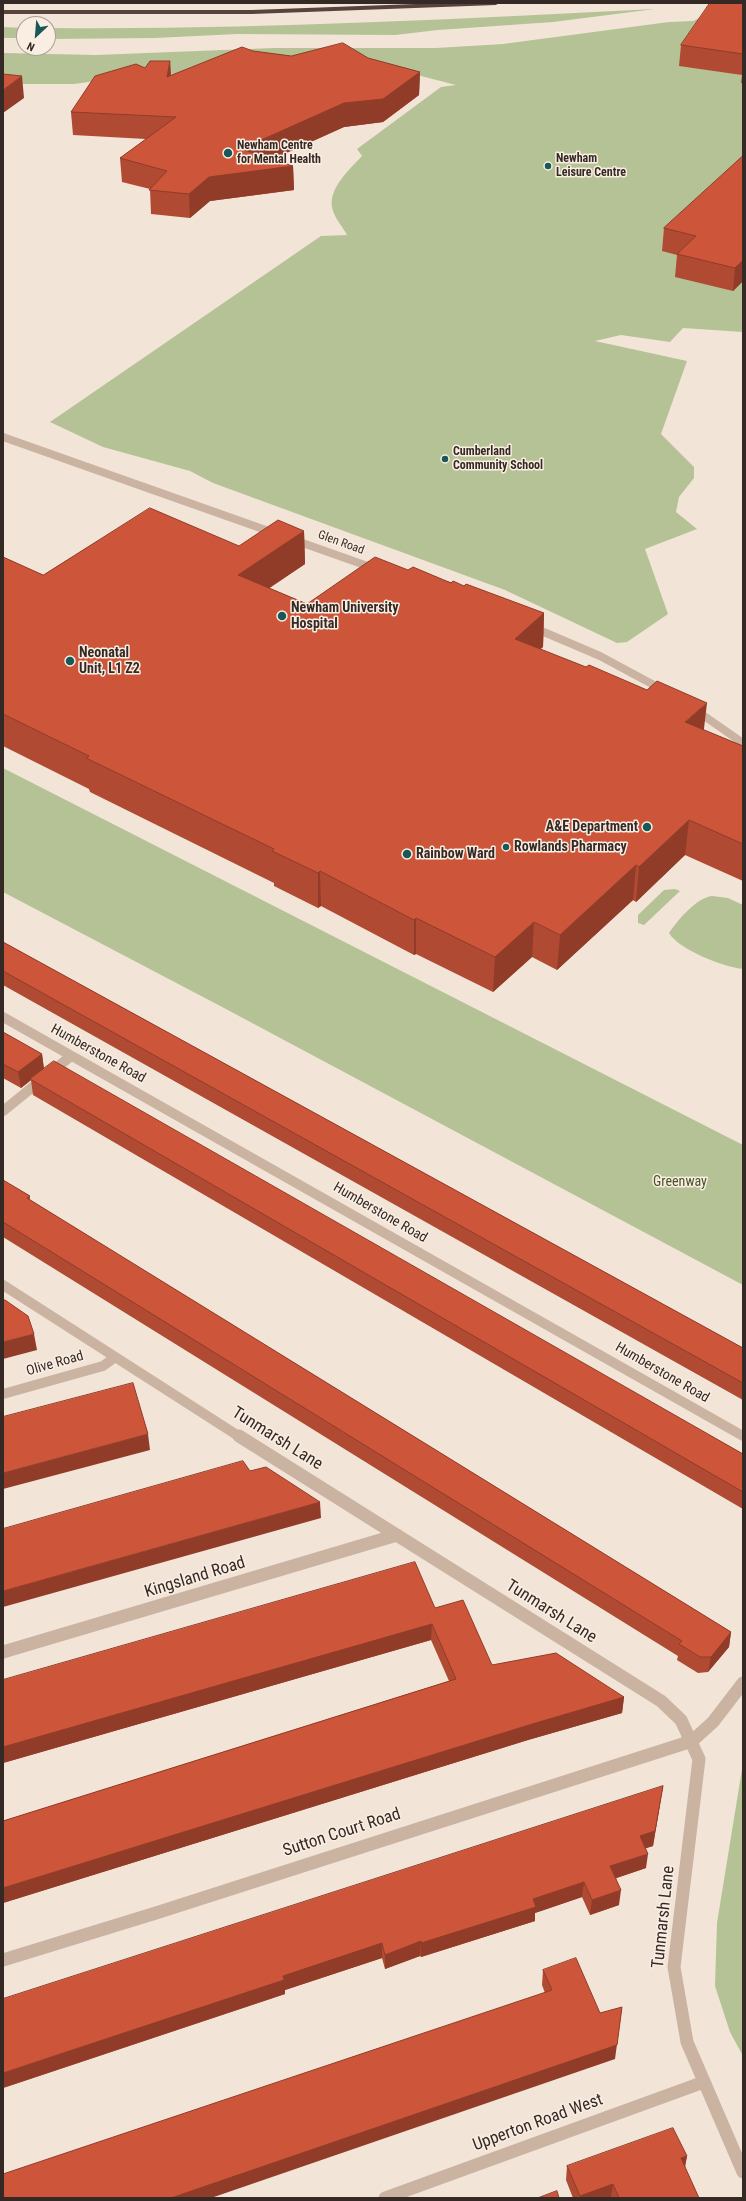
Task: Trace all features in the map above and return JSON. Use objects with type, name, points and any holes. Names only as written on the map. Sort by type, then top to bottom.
[{"type":"highway","points":[[3,12],[252,12],[496,3]]},
{"type":"street","name":"Glen Road","points":[[3,437],[384,572]]},
{"type":"street","points":[[522,624],[576,645],[641,676],[671,694]]},
{"type":"street","points":[[684,703],[743,743]]},
{"type":"street","name":"Humberstone Road","points":[[3,1017],[743,1436]]},
{"type":"street","points":[[3,1111],[71,1056]]},
{"type":"street","name":"Tunmarsh Lane","points":[[3,1285],[114,1358],[397,1534],[661,1701],[681,1720],[699,1759],[698,1779],[674,1967],[687,2042],[743,2172]]},
{"type":"street","name":"Olive Road","points":[[3,1394],[96,1368],[114,1358]]},
{"type":"street","name":"Kingsland Road","points":[[3,1652],[397,1534]]},
{"type":"street","points":[[692,1741],[713,1722],[743,1683]]},
{"type":"street","name":"Sutton Court Road","points":[[3,1960],[156,1913],[692,1741]]},
{"type":"street","name":"Upperton Road West","points":[[385,2198],[704,2082]]},
{"type":"green space","points":[[655,9],[553,22],[438,30],[395,35],[237,34],[155,38],[56,39],[56,28],[276,26]]},
{"type":"green space","points":[[743,10],[743,332],[683,328],[670,342],[621,335],[595,341],[687,361],[661,434],[694,467],[694,478],[679,497],[676,512],[697,529],[645,549],[668,614],[627,642],[617,643],[505,590],[213,483],[190,471],[103,447],[50,422],[321,236],[347,235],[334,214],[332,203],[333,196],[340,181],[362,156],[357,149],[441,87],[456,85],[382,66],[148,74],[74,84],[3,84],[3,53],[16,53],[16,56],[56,56],[56,54],[96,55],[274,48],[436,48],[503,44],[669,22],[693,21],[704,16]]},
{"type":"green space","points":[[3,27],[16,28],[16,38],[3,38]]},
{"type":"green space","name":"Greenway","points":[[3,768],[743,1145],[743,1285],[224,1008],[3,892]]},
{"type":"green space","points":[[675,889],[680,891],[644,925],[638,923],[638,915],[664,890]]},
{"type":"green space","points":[[712,896],[728,898],[743,905],[743,969],[725,965],[703,957],[682,946],[669,933],[682,916],[694,905]]},
{"type":"green space","points":[[743,1763],[743,2056],[730,2032],[715,1986],[717,1923]]},
{"type":"building","points":[[710,3],[743,3],[743,54],[681,45]]},
{"type":"building","points":[[343,43],[368,58],[420,72],[383,99],[344,103],[241,149],[293,166],[209,177],[189,194],[149,190],[167,171],[120,158],[176,117],[71,112],[95,76],[136,64],[145,68],[150,61],[170,61],[167,77],[242,47],[253,51],[291,56]]},
{"type":"building","points":[[3,74],[22,76],[3,90]]},
{"type":"building","points":[[743,156],[743,260],[735,268],[677,254],[696,236],[664,228]]},
{"type":"building","name":"Newham University Hospital","points":[[150,508],[239,546],[278,520],[304,531],[238,575],[307,604],[375,557],[408,570],[413,567],[451,583],[453,581],[464,586],[466,584],[544,613],[515,639],[586,667],[589,665],[647,690],[657,681],[707,703],[685,722],[743,746],[743,844],[689,820],[639,867],[636,865],[560,935],[534,922],[495,957],[416,918],[414,920],[320,871],[318,873],[272,851],[274,849],[86,758],[89,756],[3,714],[3,557],[43,575]]},
{"type":"building","points":[[3,942],[743,1348],[743,1383],[3,971]]},
{"type":"building","points":[[3,1032],[42,1054],[18,1072],[3,1064]]},
{"type":"building","points":[[54,1061],[743,1454],[743,1492],[30,1079]]},
{"type":"building","points":[[3,1180],[30,1196],[27,1198],[731,1632],[711,1657],[700,1657],[679,1644],[682,1641],[3,1222]]},
{"type":"building","points":[[3,1300],[28,1316],[34,1334],[3,1342]]},
{"type":"building","points":[[133,1383],[148,1434],[3,1473],[3,1417]]},
{"type":"building","points":[[243,1461],[250,1471],[266,1467],[320,1502],[3,1591],[3,1529]]},
{"type":"building","points":[[415,1562],[435,1608],[463,1600],[492,1665],[556,1653],[624,1697],[3,1888],[3,1821],[456,1679],[432,1624],[3,1747],[3,1680]]},
{"type":"building","points":[[663,1786],[655,1831],[640,1836],[648,1854],[610,1866],[621,1890],[592,1900],[584,1882],[533,1899],[536,1907],[421,1943],[421,1941],[385,1955],[382,1943],[283,1976],[284,1980],[3,2073],[3,1999]]},
{"type":"building","points":[[576,1958],[600,2013],[622,2007],[617,2045],[171,2198],[3,2198],[3,2174],[552,1990],[543,1970]]},
{"type":"building","points":[[673,2128],[687,2156],[681,2158],[699,2198],[619,2198],[613,2184],[580,2196],[567,2166]]},
{"type":"building","points":[[557,2191],[559,2198],[538,2198]]},
{"type":"place","name":"Newham Centre for Mental Health","points":[[228,153]]},
{"type":"place","name":"Newham Leisure Centre","points":[[548,166]]},
{"type":"place","name":"Cumberland Community School","points":[[445,459]]},
{"type":"place","name":"Newham University Hospital","points":[[282,616]]},
{"type":"place","name":"Neonatal Unit, L1 Z2","points":[[70,661]]},
{"type":"place","name":"A&E Department","points":[[647,827]]},
{"type":"place","name":"Rowlands Pharmacy","points":[[506,847]]},
{"type":"place","name":"Rainbow Ward","points":[[407,854]]}]
